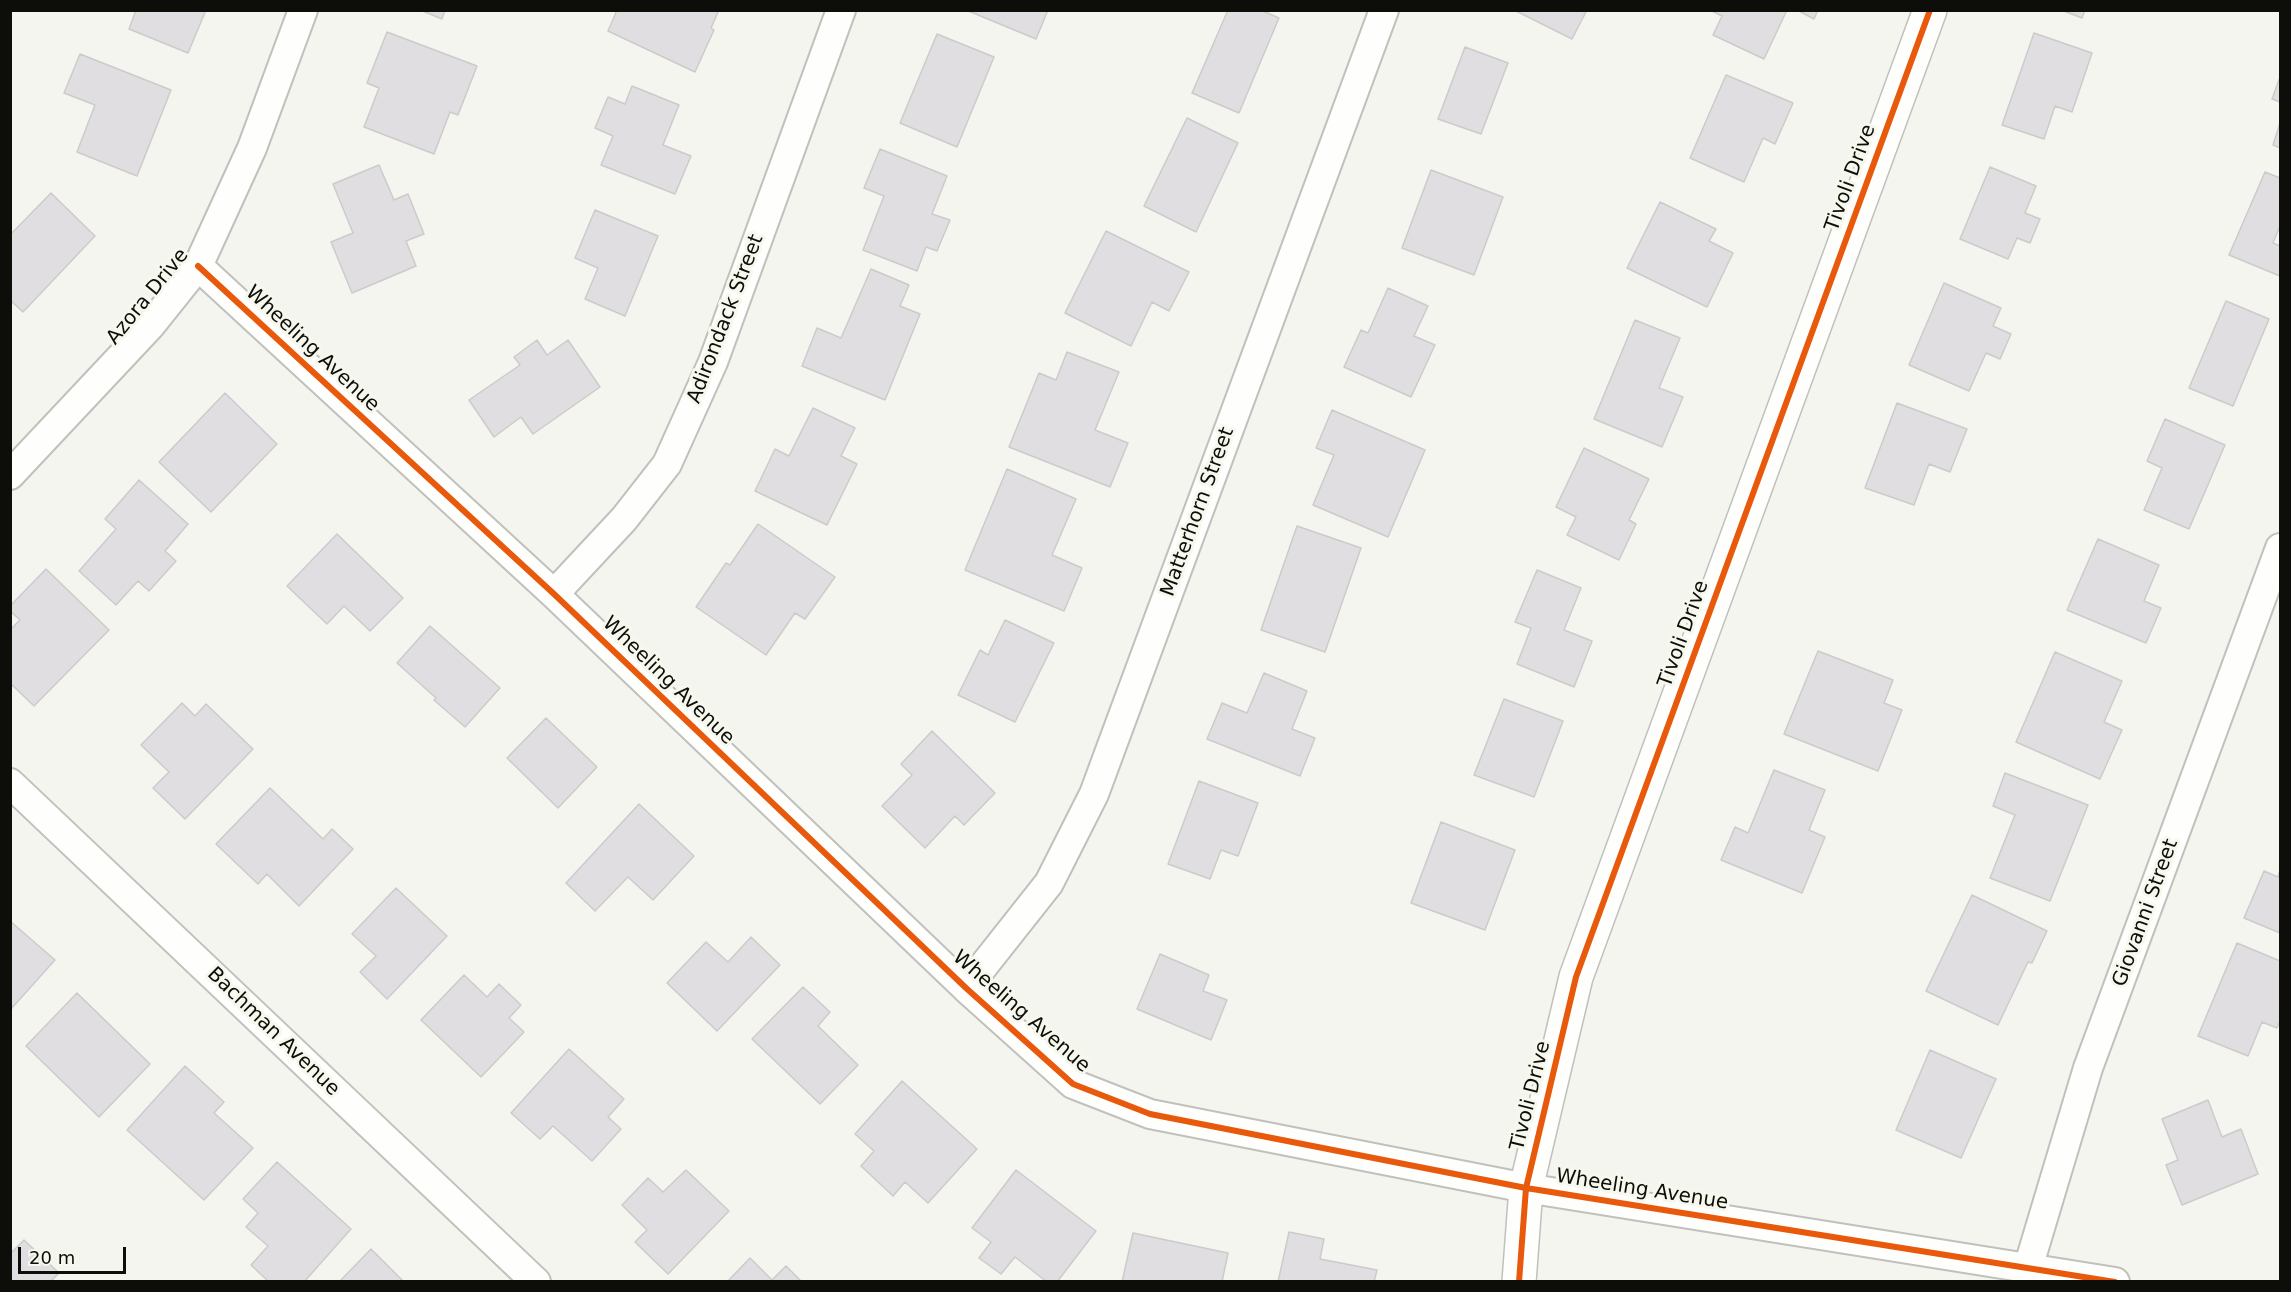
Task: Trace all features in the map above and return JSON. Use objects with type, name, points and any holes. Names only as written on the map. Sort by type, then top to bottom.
[{"type":"street","name":"Azora Drive","points":[[10,475],[150,326],[198,266],[252,148],[303,10]]},
{"type":"street","name":"Adirondack Street","points":[[554,594],[624,519],[668,464],[713,362],[841,10]]},
{"type":"street","name":"Matterhorn Street","points":[[966,988],[1049,883],[1094,794],[1384,10]]},
{"type":"street","name":"Tivoli Drive","points":[[1520,1281],[1526,1188],[1576,977],[1930,10]]},
{"type":"street","name":"Wheeling Avenue","points":[[198,266],[554,594],[966,988],[1073,1084],[1150,1114],[1526,1188],[2028,1275],[2115,1281]]},
{"type":"street","name":"Giovanni Street","points":[[2028,1275],[2088,1068],[2280,548]]},
{"type":"street","name":"Bachman Avenue","points":[[10,783],[536,1281]]},
{"type":"building","points":[[136,10],[206,10],[188,53],[129,29]]},
{"type":"building","points":[[420,10],[445,10],[442,19]]},
{"type":"building","points":[[617,10],[719,10],[711,28],[714,30],[695,72],[608,31]]},
{"type":"building","points":[[966,10],[1048,10],[1036,39]]},
{"type":"building","points":[[1228,10],[1261,10],[1279,18],[1239,113],[1192,93]]},
{"type":"building","points":[[1514,10],[1587,10],[1572,39]]},
{"type":"building","points":[[1710,10],[1787,10],[1764,59],[1713,35],[1722,16]]},
{"type":"building","points":[[1797,10],[1818,10],[1814,19]]},
{"type":"building","points":[[2061,10],[2085,10],[2082,18]]},
{"type":"building","points":[[387,32],[477,66],[458,115],[450,112],[434,154],[364,127],[379,88],[367,83]]},
{"type":"building","points":[[2034,33],[2092,53],[2072,112],[2055,106],[2044,139],[2002,125]]},
{"type":"building","points":[[937,34],[994,57],[957,147],[900,123]]},
{"type":"building","points":[[1465,47],[1508,63],[1481,134],[1438,119]]},
{"type":"building","points":[[80,54],[171,90],[137,176],[77,152],[95,105],[64,93]]},
{"type":"building","points":[[1726,75],[1793,103],[1775,144],[1763,138],[1744,182],[1690,158]]},
{"type":"building","points":[[2280,77],[2280,102],[2272,99]]},
{"type":"building","points":[[632,86],[679,105],[663,145],[691,156],[675,194],[601,165],[613,136],[595,128],[608,97],[625,104]]},
{"type":"building","points":[[1187,118],[1238,143],[1196,232],[1144,206]]},
{"type":"building","points":[[2280,123],[2280,148],[2273,145]]},
{"type":"building","points":[[880,149],[947,176],[932,214],[950,220],[937,251],[926,247],[917,271],[863,250],[884,196],[864,188]]},
{"type":"building","points":[[379,165],[394,200],[408,194],[424,234],[406,241],[416,266],[352,293],[331,242],[353,233],[333,184]]},
{"type":"building","points":[[1990,167],[2036,186],[2025,213],[2040,219],[2030,243],[2017,238],[2008,259],[1960,239]]},
{"type":"building","points":[[1431,170],[1503,197],[1474,275],[1402,248]]},
{"type":"building","points":[[2265,172],[2280,178],[2280,226],[2273,243],[2280,246],[2280,276],[2229,255]]},
{"type":"building","points":[[51,193],[95,236],[23,312],[10,300],[10,235]]},
{"type":"building","points":[[1660,202],[1716,229],[1709,241],[1733,253],[1707,307],[1627,268]]},
{"type":"building","points":[[595,210],[658,236],[625,316],[585,299],[598,268],[575,258]]},
{"type":"building","points":[[1106,231],[1189,272],[1169,311],[1152,302],[1131,346],[1065,313]]},
{"type":"building","points":[[871,269],[909,285],[900,306],[920,314],[885,400],[802,366],[817,328],[841,338]]},
{"type":"building","points":[[1944,283],[2001,308],[1993,326],[2011,334],[2000,359],[1986,353],[1969,391],[1909,365]]},
{"type":"building","points":[[1388,288],[1428,306],[1414,336],[1435,345],[1411,397],[1344,367],[1361,330],[1368,333]]},
{"type":"building","points":[[2226,301],[2269,319],[2233,406],[2189,388]]},
{"type":"building","points":[[1635,320],[1680,338],[1659,388],[1683,397],[1662,447],[1594,419]]},
{"type":"building","points":[[537,340],[547,355],[568,340],[600,387],[533,434],[521,417],[494,437],[469,400],[520,365],[514,357]]},
{"type":"building","points":[[1067,352],[1119,372],[1095,430],[1128,443],[1110,487],[1009,447],[1039,373],[1056,380]]},
{"type":"building","points":[[225,393],[277,444],[211,512],[159,462]]},
{"type":"building","points":[[1897,403],[1967,429],[1950,472],[1929,464],[1914,505],[1865,488]]},
{"type":"building","points":[[813,408],[855,428],[841,456],[857,464],[827,525],[755,491],[775,449],[789,456]]},
{"type":"building","points":[[1332,410],[1425,450],[1388,537],[1313,505],[1334,455],[1316,448]]},
{"type":"building","points":[[2165,419],[2225,445],[2189,529],[2144,510],[2162,468],[2147,461]]},
{"type":"building","points":[[1584,448],[1649,479],[1629,520],[1636,524],[1619,560],[1567,535],[1576,517],[1556,507]]},
{"type":"building","points":[[1007,469],[1076,499],[1052,555],[1082,568],[1064,611],[965,570]]},
{"type":"building","points":[[139,480],[188,524],[165,551],[176,561],[149,591],[138,581],[116,605],[79,571],[116,529],[105,519]]},
{"type":"building","points":[[758,524],[835,577],[805,619],[795,613],[766,655],[696,607],[726,563],[730,565]]},
{"type":"building","points":[[1297,526],[1361,548],[1325,652],[1261,630]]},
{"type":"building","points":[[337,534],[403,598],[370,631],[344,606],[327,624],[287,586]]},
{"type":"building","points":[[2098,539],[2159,565],[2144,601],[2161,608],[2146,643],[2067,610]]},
{"type":"building","points":[[46,569],[109,630],[34,706],[10,683],[10,630],[20,620],[10,611],[10,606]]},
{"type":"building","points":[[1537,570],[1581,588],[1564,630],[1592,641],[1574,687],[1517,664],[1531,628],[1515,622]]},
{"type":"building","points":[[1005,620],[1054,643],[1015,722],[958,695],[980,650],[988,655]]},
{"type":"building","points":[[430,626],[500,688],[465,727],[397,663]]},
{"type":"building","points":[[1818,651],[1893,680],[1884,703],[1902,710],[1878,771],[1784,734]]},
{"type":"building","points":[[2055,652],[2122,681],[2104,722],[2122,730],[2100,779],[2016,742]]},
{"type":"building","points":[[1264,673],[1307,691],[1292,729],[1315,738],[1300,776],[1207,739],[1222,703],[1247,713]]},
{"type":"building","points":[[1504,699],[1563,721],[1534,797],[1474,775]]},
{"type":"building","points":[[182,703],[195,716],[206,704],[253,749],[185,819],[153,788],[169,772],[141,745]]},
{"type":"building","points":[[546,718],[597,767],[558,808],[507,758]]},
{"type":"building","points":[[932,731],[995,793],[964,825],[955,816],[925,848],[882,806],[912,775],[901,764]]},
{"type":"building","points":[[1774,770],[1825,790],[1809,830],[1825,837],[1802,893],[1721,860],[1735,827],[1748,833]]},
{"type":"building","points":[[2005,773],[2088,805],[2050,901],[1990,878],[2015,815],[1993,806]]},
{"type":"building","points":[[1199,781],[1258,803],[1238,856],[1221,850],[1210,879],[1168,864]]},
{"type":"building","points":[[270,788],[323,839],[332,829],[353,849],[299,906],[267,874],[258,884],[216,844]]},
{"type":"building","points":[[639,804],[694,856],[653,900],[628,877],[595,911],[566,883]]},
{"type":"building","points":[[1441,822],[1515,850],[1485,930],[1411,903]]},
{"type":"building","points":[[2280,870],[2280,933],[2244,918],[2264,871],[2278,877]]},
{"type":"building","points":[[396,888],[447,936],[387,999],[360,972],[376,956],[352,934]]},
{"type":"building","points":[[1972,895],[2047,931],[2032,963],[2028,962],[1998,1025],[1926,991]]},
{"type":"building","points":[[10,921],[55,960],[11,1009],[10,1009]]},
{"type":"building","points":[[751,937],[780,965],[717,1031],[667,983],[706,942],[728,962]]},
{"type":"building","points":[[2237,943],[2280,961],[2280,1021],[2277,1028],[2262,1022],[2248,1056],[2198,1036]]},
{"type":"building","points":[[1160,954],[1209,975],[1203,991],[1227,1000],[1211,1040],[1137,1009]]},
{"type":"building","points":[[464,975],[487,997],[499,984],[521,1005],[509,1018],[524,1032],[481,1077],[421,1020]]},
{"type":"building","points":[[803,987],[830,1012],[818,1026],[858,1065],[820,1104],[752,1039]]},
{"type":"building","points":[[77,993],[150,1064],[99,1117],[26,1046]]},
{"type":"building","points":[[569,1049],[624,1099],[608,1117],[621,1129],[592,1161],[553,1126],[540,1139],[511,1113]]},
{"type":"building","points":[[1930,1050],[1996,1079],[1961,1158],[1896,1130]]},
{"type":"building","points":[[185,1066],[224,1102],[214,1113],[253,1148],[204,1200],[127,1130]]},
{"type":"building","points":[[902,1081],[977,1149],[928,1203],[905,1182],[893,1196],[861,1166],[874,1151],[855,1134]]},
{"type":"building","points":[[2208,1100],[2222,1137],[2241,1129],[2258,1174],[2182,1205],[2166,1165],[2178,1160],[2162,1119]]},
{"type":"building","points":[[277,1162],[351,1229],[304,1282],[269,1282],[251,1265],[268,1246],[246,1227],[258,1213],[243,1199]]},
{"type":"building","points":[[686,1170],[729,1211],[668,1274],[635,1242],[647,1230],[622,1205],[648,1178],[663,1192]]},
{"type":"building","points":[[1016,1170],[1096,1231],[1057,1282],[1047,1282],[1015,1257],[1001,1274],[979,1258],[991,1242],[972,1228]]},
{"type":"building","points":[[1289,1232],[1324,1239],[1320,1259],[1377,1270],[1374,1282],[1278,1282]]},
{"type":"building","points":[[1133,1233],[1228,1253],[1222,1282],[1122,1282]]},
{"type":"building","points":[[24,1240],[59,1273],[50,1282],[10,1282],[10,1254]]},
{"type":"building","points":[[371,1249],[404,1282],[339,1282]]},
{"type":"building","points":[[750,1258],[772,1280],[786,1266],[802,1282],[727,1282]]},
{"type":"cycle path","points":[[1519,1282],[1526,1188],[1576,977],[1930,10]]},
{"type":"cycle path","points":[[198,266],[554,594],[966,988],[1073,1084],[1150,1114],[1526,1188],[2115,1282]]}]
